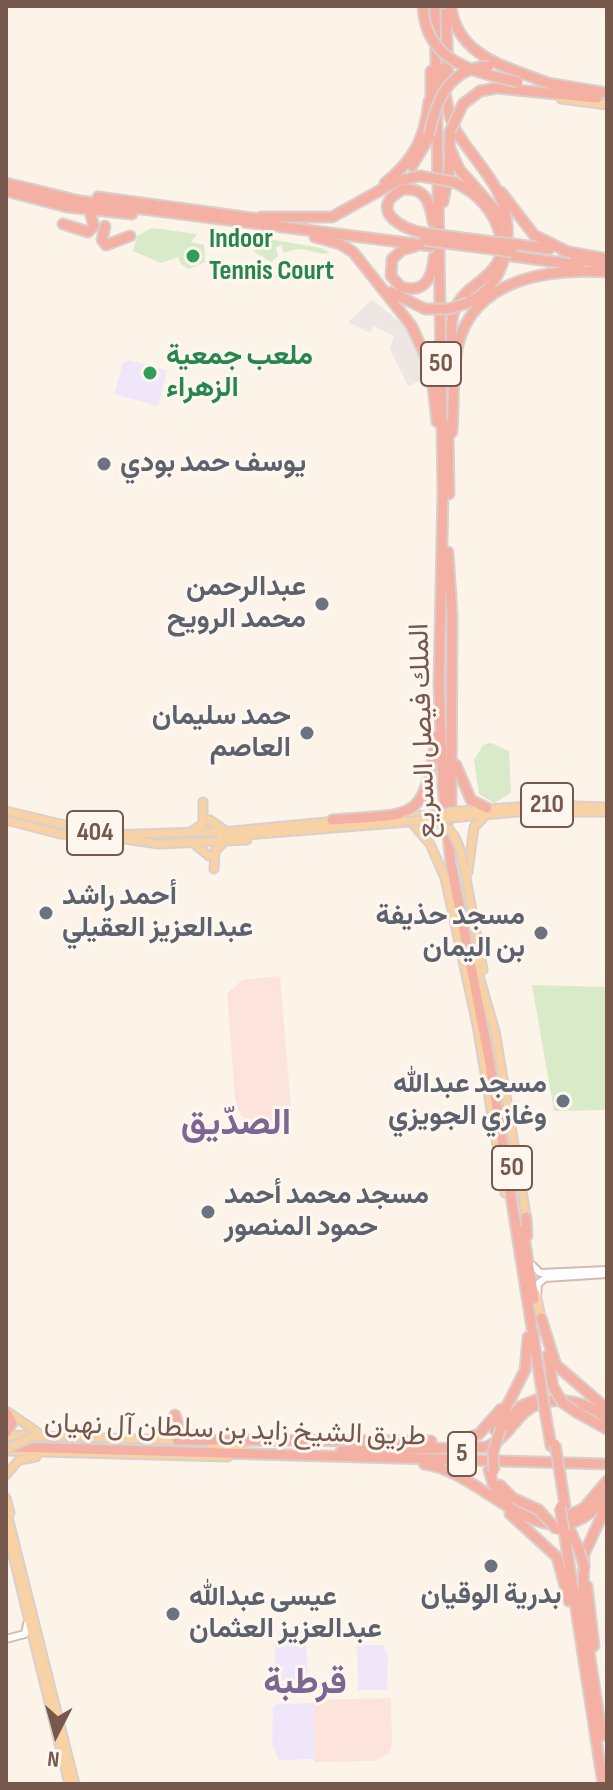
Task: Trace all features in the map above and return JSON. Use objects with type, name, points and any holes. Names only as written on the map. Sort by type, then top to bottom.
[{"type":"highway","points":[[423,6],[427,30],[445,56],[471,71],[603,97]]},
{"type":"highway","points":[[449,6],[456,29],[469,47],[546,83]]},
{"type":"highway","points":[[449,6],[449,109]]},
{"type":"highway","points":[[358,205],[414,156],[424,137],[437,8]]},
{"type":"highway","name":"الملك فيصل السريع","points":[[437,8],[441,69],[440,206],[449,472],[445,734],[475,962],[531,1267],[564,1529]]},
{"type":"highway","name":"الملك فيصل السريع","points":[[437,8],[443,491],[440,722],[451,864],[490,1064],[520,1256],[547,1386]]},
{"type":"highway","points":[[440,206],[432,139],[435,111],[446,88],[470,69],[499,67],[603,97]]},
{"type":"highway","points":[[441,69],[455,128],[495,187],[534,235],[549,246],[607,266]]},
{"type":"highway","points":[[440,206],[448,180],[450,132],[463,104],[475,94],[491,89],[603,97]]},
{"type":"highway","points":[[430,94],[437,428]]},
{"type":"highway","points":[[250,217],[323,219],[358,205],[417,161],[432,139]]},
{"type":"highway","points":[[449,146],[459,169],[504,222]]},
{"type":"highway","points":[[381,189],[420,176],[454,182],[489,210],[499,229],[502,246],[491,274],[462,297],[454,311],[453,398]]},
{"type":"highway","points":[[6,180],[66,193],[454,243]]},
{"type":"highway","points":[[6,180],[80,201],[277,227],[454,243],[607,266]]},
{"type":"highway","points":[[277,227],[340,244],[397,297],[425,309],[448,309],[468,303],[485,292],[499,275],[507,248],[495,187]]},
{"type":"highway","points":[[426,241],[394,223],[389,210],[392,197],[404,189],[419,191],[428,200],[433,222]]},
{"type":"highway","points":[[6,191],[81,209],[262,225]]},
{"type":"highway","points":[[81,209],[91,216],[97,227],[89,236]]},
{"type":"highway","points":[[97,244],[105,226],[128,214]]},
{"type":"highway","points":[[63,224],[88,232],[94,226],[91,216]]},
{"type":"highway","points":[[105,226],[102,240],[106,245],[130,236]]},
{"type":"highway","points":[[426,241],[395,255],[390,270],[393,280],[406,289],[421,287],[431,276],[434,257]]},
{"type":"highway","points":[[512,251],[568,252]]},
{"type":"highway","points":[[449,472],[456,357],[463,331],[476,310],[518,281],[546,272],[607,266]]},
{"type":"highway","points":[[369,270],[424,347],[432,377],[443,491]]},
{"type":"highway","points":[[448,552],[455,815]]},
{"type":"highway","points":[[327,825],[403,814],[418,805],[440,722]]},
{"type":"highway","points":[[452,740],[466,793],[475,804],[490,811]]},
{"type":"highway","points":[[451,864],[453,909]]},
{"type":"highway","points":[[477,1025],[490,1064]]},
{"type":"highway","points":[[505,1193],[520,1256]]},
{"type":"highway","points":[[505,1193],[529,1341],[521,1380],[498,1429],[494,1446],[493,1484],[506,1502],[524,1512],[543,1517],[564,1517],[579,1512],[607,1481]]},
{"type":"highway","points":[[526,1217],[531,1267]]},
{"type":"highway","points":[[541,1318],[547,1386],[563,1403],[607,1429]]},
{"type":"highway","points":[[541,1318],[556,1365],[607,1410]]},
{"type":"highway","points":[[421,1447],[455,1443],[483,1430],[521,1380]]},
{"type":"highway","points":[[498,1429],[521,1406],[544,1397],[577,1399],[607,1410]]},
{"type":"highway","points":[[341,1451],[492,1444],[504,1438],[528,1410],[547,1402],[581,1404],[607,1419]]},
{"type":"highway","points":[[6,1411],[12,1423],[6,1443]]},
{"type":"highway","points":[[175,1415],[180,1429],[194,1438]]},
{"type":"highway","points":[[177,1440],[455,1443]]},
{"type":"highway","name":"طريق الشيخ زايد بن سلطان آل نهيان","points":[[6,1443],[607,1464]]},
{"type":"highway","name":"طريق الشيخ زايد بن سلطان آل نهيان","points":[[245,1451],[607,1458]]},
{"type":"highway","points":[[381,1458],[443,1468],[524,1517],[555,1523],[581,1518],[607,1495]]},
{"type":"highway","points":[[492,1471],[508,1494],[539,1510],[583,1547]]},
{"type":"highway","points":[[477,1487],[552,1550],[568,1597],[586,1673]]},
{"type":"highway","points":[[586,1628],[583,1547],[607,1505]]},
{"type":"highway","points":[[583,1547],[607,1514]]},
{"type":"highway","points":[[564,1529],[568,1597]]},
{"type":"highway","name":"50","points":[[564,1529],[586,1628],[607,1769]]},
{"type":"highway","name":"50","points":[[564,1529],[603,1784]]},
{"type":"highway","points":[[584,1573],[594,1646]]},
{"type":"main road","points":[[186,833],[202,825],[203,802]]},
{"type":"main road","name":"210","points":[[455,815],[530,805],[607,809]]},
{"type":"main road","points":[[530,805],[545,807],[547,812]]},
{"type":"main road","name":"210","points":[[490,811],[607,809]]},
{"type":"main road","points":[[488,1004],[468,875],[471,838],[476,822],[490,811]]},
{"type":"main road","name":"404","points":[[327,825],[455,815]]},
{"type":"main road","name":"404","points":[[107,835],[408,821],[455,815]]},
{"type":"main road","name":"404","points":[[6,816],[107,835],[202,837],[118,838],[60,834],[6,816]]},
{"type":"main road","points":[[210,820],[219,828],[245,830]]},
{"type":"main road","points":[[408,821],[427,820],[447,828],[458,840],[475,921]]},
{"type":"main road","name":"الملك فيصل السريع","points":[[408,821],[418,826],[440,863],[453,909],[477,1025],[505,1193]]},
{"type":"main road","points":[[171,844],[327,825]]},
{"type":"main road","points":[[118,838],[201,847],[209,856]]},
{"type":"main road","points":[[214,869],[221,838]]},
{"type":"main road","name":"الملك فيصل السريع","points":[[475,962],[488,1004],[526,1217]]},
{"type":"main road","points":[[531,1267],[540,1273],[607,1272]]},
{"type":"main road","name":"الملك فيصل السريع","points":[[531,1267],[541,1318]]},
{"type":"main road","points":[[537,1298],[540,1281],[560,1274]]},
{"type":"main road","points":[[6,1411],[28,1429],[47,1434],[115,1438]]},
{"type":"main road","points":[[6,1443],[47,1434]]},
{"type":"main road","points":[[6,1443],[35,1436],[177,1440],[245,1451]]},
{"type":"main road","points":[[6,1443],[134,1456]]},
{"type":"main road","points":[[6,1475],[16,1462],[28,1457],[230,1457],[245,1451]]},
{"type":"main road","points":[[6,1498],[10,1537],[22,1563],[36,1654]]},
{"type":"main road","points":[[6,1509],[17,1574]]},
{"type":"main road","points":[[6,1527],[34,1634]]},
{"type":"main road","points":[[22,1563],[15,1552],[72,1784]]},
{"type":"main road","points":[[6,1641],[19,1638],[27,1631],[26,1612]]},
{"type":"main road","points":[[19,1638],[30,1641],[36,1654],[72,1784]]},
{"type":"shaded area","points":[[372,300],[405,326],[428,377],[408,386],[390,349],[394,336],[374,326],[370,333],[348,322]]},
{"type":"shaded area","points":[[129,360],[167,370],[158,406],[114,394],[123,363]]},
{"type":"shaded area","points":[[280,976],[292,1120],[249,1123],[240,1114],[235,1098],[227,994],[242,980]]},
{"type":"shaded area","points":[[281,1639],[306,1641],[308,1681],[275,1681],[275,1644]]},
{"type":"shaded area","points":[[357,1645],[383,1645],[388,1656],[387,1690],[358,1690]]},
{"type":"shaded area","points":[[391,1698],[392,1744],[389,1754],[373,1761],[314,1762],[312,1700]]},
{"type":"shaded area","points":[[313,1703],[314,1759],[279,1760],[272,1745],[273,1707],[277,1704]]},
{"type":"green space","points":[[152,228],[197,234],[191,242],[204,245],[205,262],[189,269],[181,264],[178,257],[161,263],[133,251],[137,236]]},
{"type":"green space","points":[[257,237],[321,248],[330,253],[298,249],[284,253],[281,245],[276,247],[278,256],[271,262],[255,252],[254,241]]},
{"type":"green space","points":[[491,743],[509,751],[511,793],[494,803],[479,794],[474,760],[483,745]]},
{"type":"green space","points":[[532,985],[607,987],[607,1110],[554,1111]]},
{"type":"tunnel","points":[[202,836],[220,835]]},
{"type":"place","name":"Indoor Tennis Court","points":[[193,256]]},
{"type":"place","name":"ملعب جمعية الزهراء","points":[[150,373]]},
{"type":"place","name":"يوسف حمد بودي","points":[[104,464]]},
{"type":"place","name":"عبدالرحمن محمد الرويح","points":[[322,604]]},
{"type":"place","name":"حمد سليمان العاصم","points":[[307,733]]},
{"type":"place","name":"أحمد راشد عبدالعزيز العقيلي","points":[[46,913]]},
{"type":"place","name":"مسجد حذيفة بن اليمان","points":[[541,933]]},
{"type":"place","name":"مسجد عبدالله وغازي الجويزي","points":[[563,1101]]},
{"type":"place","name":"مسجد محمد أحمد حمود المنصور","points":[[208,1212]]},
{"type":"place","name":"بدرية الوقيان","points":[[491,1566]]},
{"type":"place","name":"عيسى عبدالله عبدالعزيز العثمان","points":[[173,1614]]},
{"type":"district","name":"الصدّيق","points":[[236,1125]]},
{"type":"district","name":"قرطبة","points":[[305,1684]]}]
